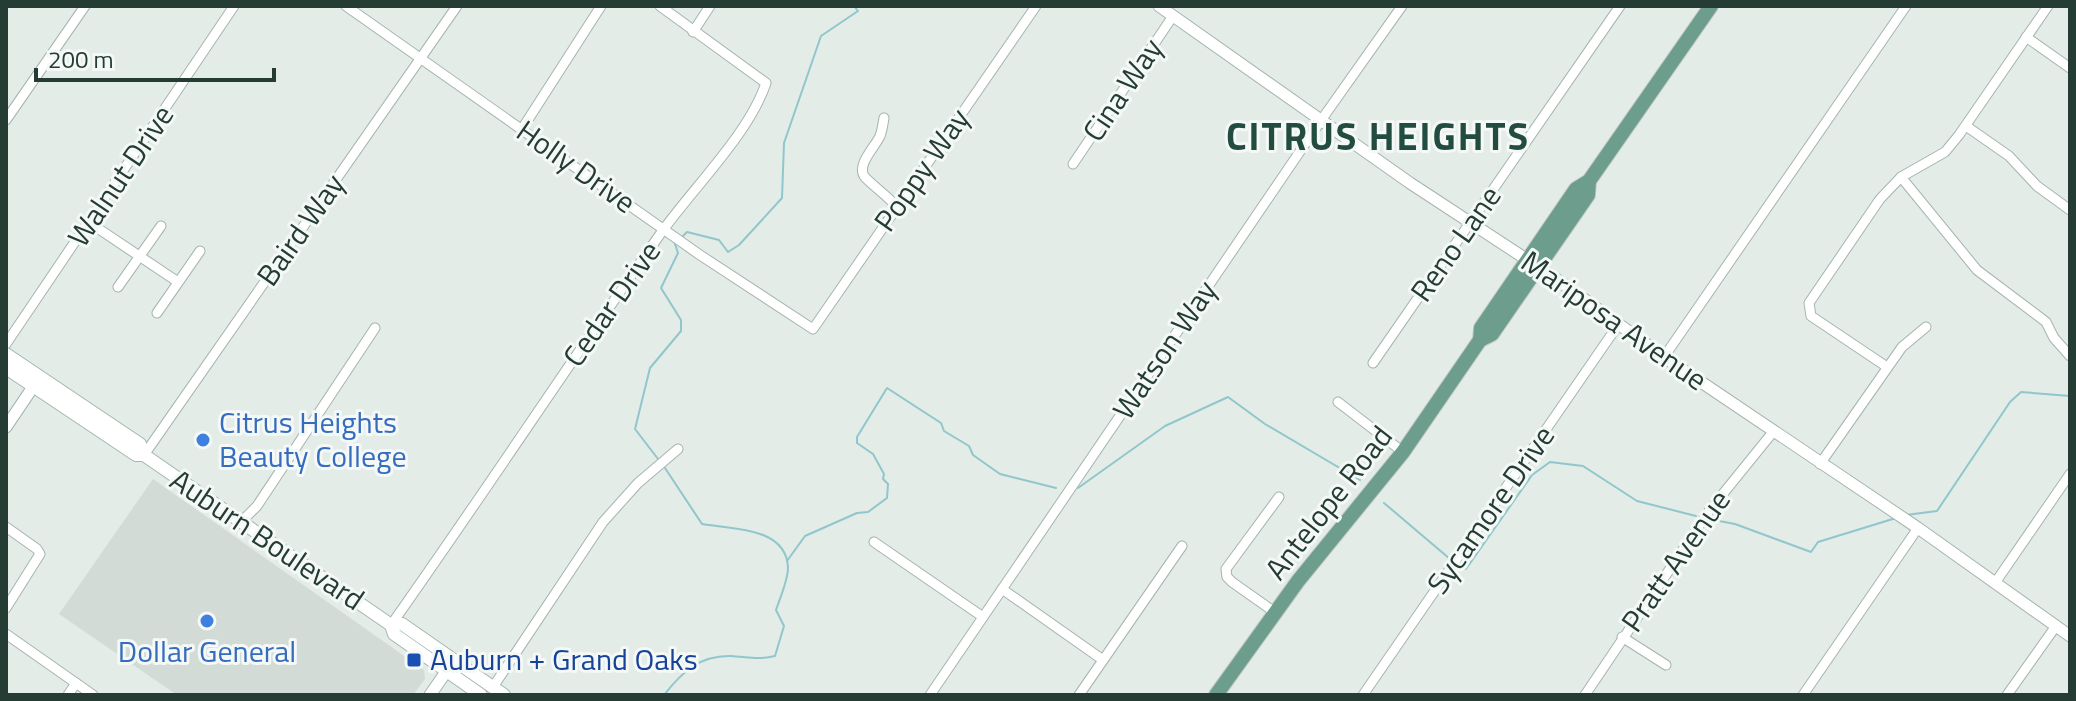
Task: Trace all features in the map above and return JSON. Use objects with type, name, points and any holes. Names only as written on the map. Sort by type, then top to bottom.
[{"type":"main road","name":"Antelope Road","points":[[1216,695],[1298,581],[1403,452],[1480,340],[1492,334],[1534,263],[1588,195],[1589,181],[1711,6]]},
{"type":"main road","name":"Auburn Boulevard","points":[[6,354],[36,381]]},
{"type":"main road","name":"Auburn Boulevard","points":[[6,368],[36,381],[140,444],[144,455],[391,625],[394,634],[446,672],[493,692]]},
{"type":"main road","name":"Auburn Boulevard","points":[[391,625],[402,624],[493,692]]},
{"type":"street","points":[[6,120],[85,6]]},
{"type":"street","name":"Walnut Drive","points":[[6,344],[234,6]]},
{"type":"street","name":"Holly Drive","points":[[346,6],[807,326]]},
{"type":"street","name":"Baird Way","points":[[144,455],[457,6]]},
{"type":"street","points":[[522,129],[601,6]]},
{"type":"street","points":[[660,6],[693,32],[710,6]]},
{"type":"street","name":"Poppy Way","points":[[807,326],[813,329],[825,313],[1036,6]]},
{"type":"street","name":"Mariposa Avenue","points":[[1159,6],[2070,636]]},
{"type":"street","name":"Watson Way","points":[[930,695],[1402,6]]},
{"type":"street","name":"Reno Lane","points":[[1373,363],[1620,6]]},
{"type":"street","points":[[1664,357],[1906,6]]},
{"type":"street","points":[[1887,367],[1811,316],[1809,303],[1880,199],[1901,177],[1945,152],[1966,126],[2048,6]]},
{"type":"street","name":"Cina Way","points":[[1073,164],[1173,16]]},
{"type":"street","name":"Cedar Drive","points":[[391,625],[664,229],[741,129],[766,83],[693,32]]},
{"type":"street","points":[[2026,37],[2070,68]]},
{"type":"street","points":[[884,118],[880,135],[862,172],[896,206]]},
{"type":"street","points":[[1966,126],[2009,156],[2037,186],[2070,210]]},
{"type":"street","points":[[1901,177],[1977,270],[2046,322],[2054,338],[2070,356]]},
{"type":"street","points":[[90,223],[178,282]]},
{"type":"street","points":[[118,287],[161,226]]},
{"type":"street","points":[[157,313],[200,251]]},
{"type":"street","name":"Sycamore Drive","points":[[1363,695],[1618,325]]},
{"type":"street","points":[[1820,464],[1902,347],[1926,327]]},
{"type":"street","points":[[240,523],[257,506],[375,328]]},
{"type":"street","points":[[6,427],[36,381]]},
{"type":"street","points":[[1338,402],[1403,452]]},
{"type":"street","name":"Pratt Avenue","points":[[1585,695],[1709,511],[1773,432]]},
{"type":"street","points":[[493,692],[603,522],[653,469],[678,449]]},
{"type":"street","points":[[1995,583],[2070,474]]},
{"type":"street","points":[[1276,613],[1232,582],[1227,577],[1226,569],[1279,497]]},
{"type":"street","points":[[1803,695],[1915,526]]},
{"type":"street","points":[[6,527],[40,554],[6,608]]},
{"type":"street","points":[[874,542],[983,617]]},
{"type":"street","points":[[1079,695],[1182,546]]},
{"type":"street","points":[[1002,589],[1103,660]]},
{"type":"street","points":[[2007,695],[2056,626]]},
{"type":"street","points":[[6,634],[93,695]]},
{"type":"street","points":[[1622,637],[1666,665]]},
{"type":"street","points":[[430,695],[446,672]]},
{"type":"street","points":[[68,695],[76,683]]},
{"type":"shaded area","points":[[153,479],[424,670],[425,679],[413,695],[177,695],[59,614]]},
{"type":"waterway","points":[[682,237],[687,232],[719,240],[728,252],[739,245],[782,198],[784,143],[821,36],[858,11],[854,6]]},
{"type":"waterway","points":[[658,459],[635,429],[650,368],[681,331],[681,320],[661,288],[678,253],[675,244]]},
{"type":"waterway","points":[[787,561],[805,536],[857,513],[868,512],[887,498],[888,484],[883,479],[884,474],[873,454],[857,443],[857,437],[887,388],[941,423],[944,431],[969,446],[973,455],[1000,474],[1056,488]]},
{"type":"waterway","points":[[1906,515],[1937,511],[2010,402],[2021,392],[2070,396]]},
{"type":"waterway","points":[[1078,488],[1165,426],[1228,397],[1265,424],[1360,480]]},
{"type":"waterway","points":[[1462,567],[1466,569],[1532,475],[1550,462],[1583,466],[1637,501],[1696,516]]},
{"type":"waterway","points":[[664,695],[685,672],[710,658],[775,656],[784,626],[776,610],[788,568],[785,555],[768,537],[742,529],[702,524],[665,468]]},
{"type":"waterway","points":[[1384,503],[1450,559]]},
{"type":"waterway","points":[[1714,520],[1735,524],[1811,552],[1818,542],[1896,518]]},
{"type":"place","name":"Citrus Heights Beauty College","points":[[203,440]]},
{"type":"place","name":"Dollar General","points":[[207,621]]},
{"type":"place","name":"Auburn + Grand Oaks","points":[[414,660]]},
{"type":"district","name":"CITRUS HEIGHTS","points":[[1378,137]]}]
